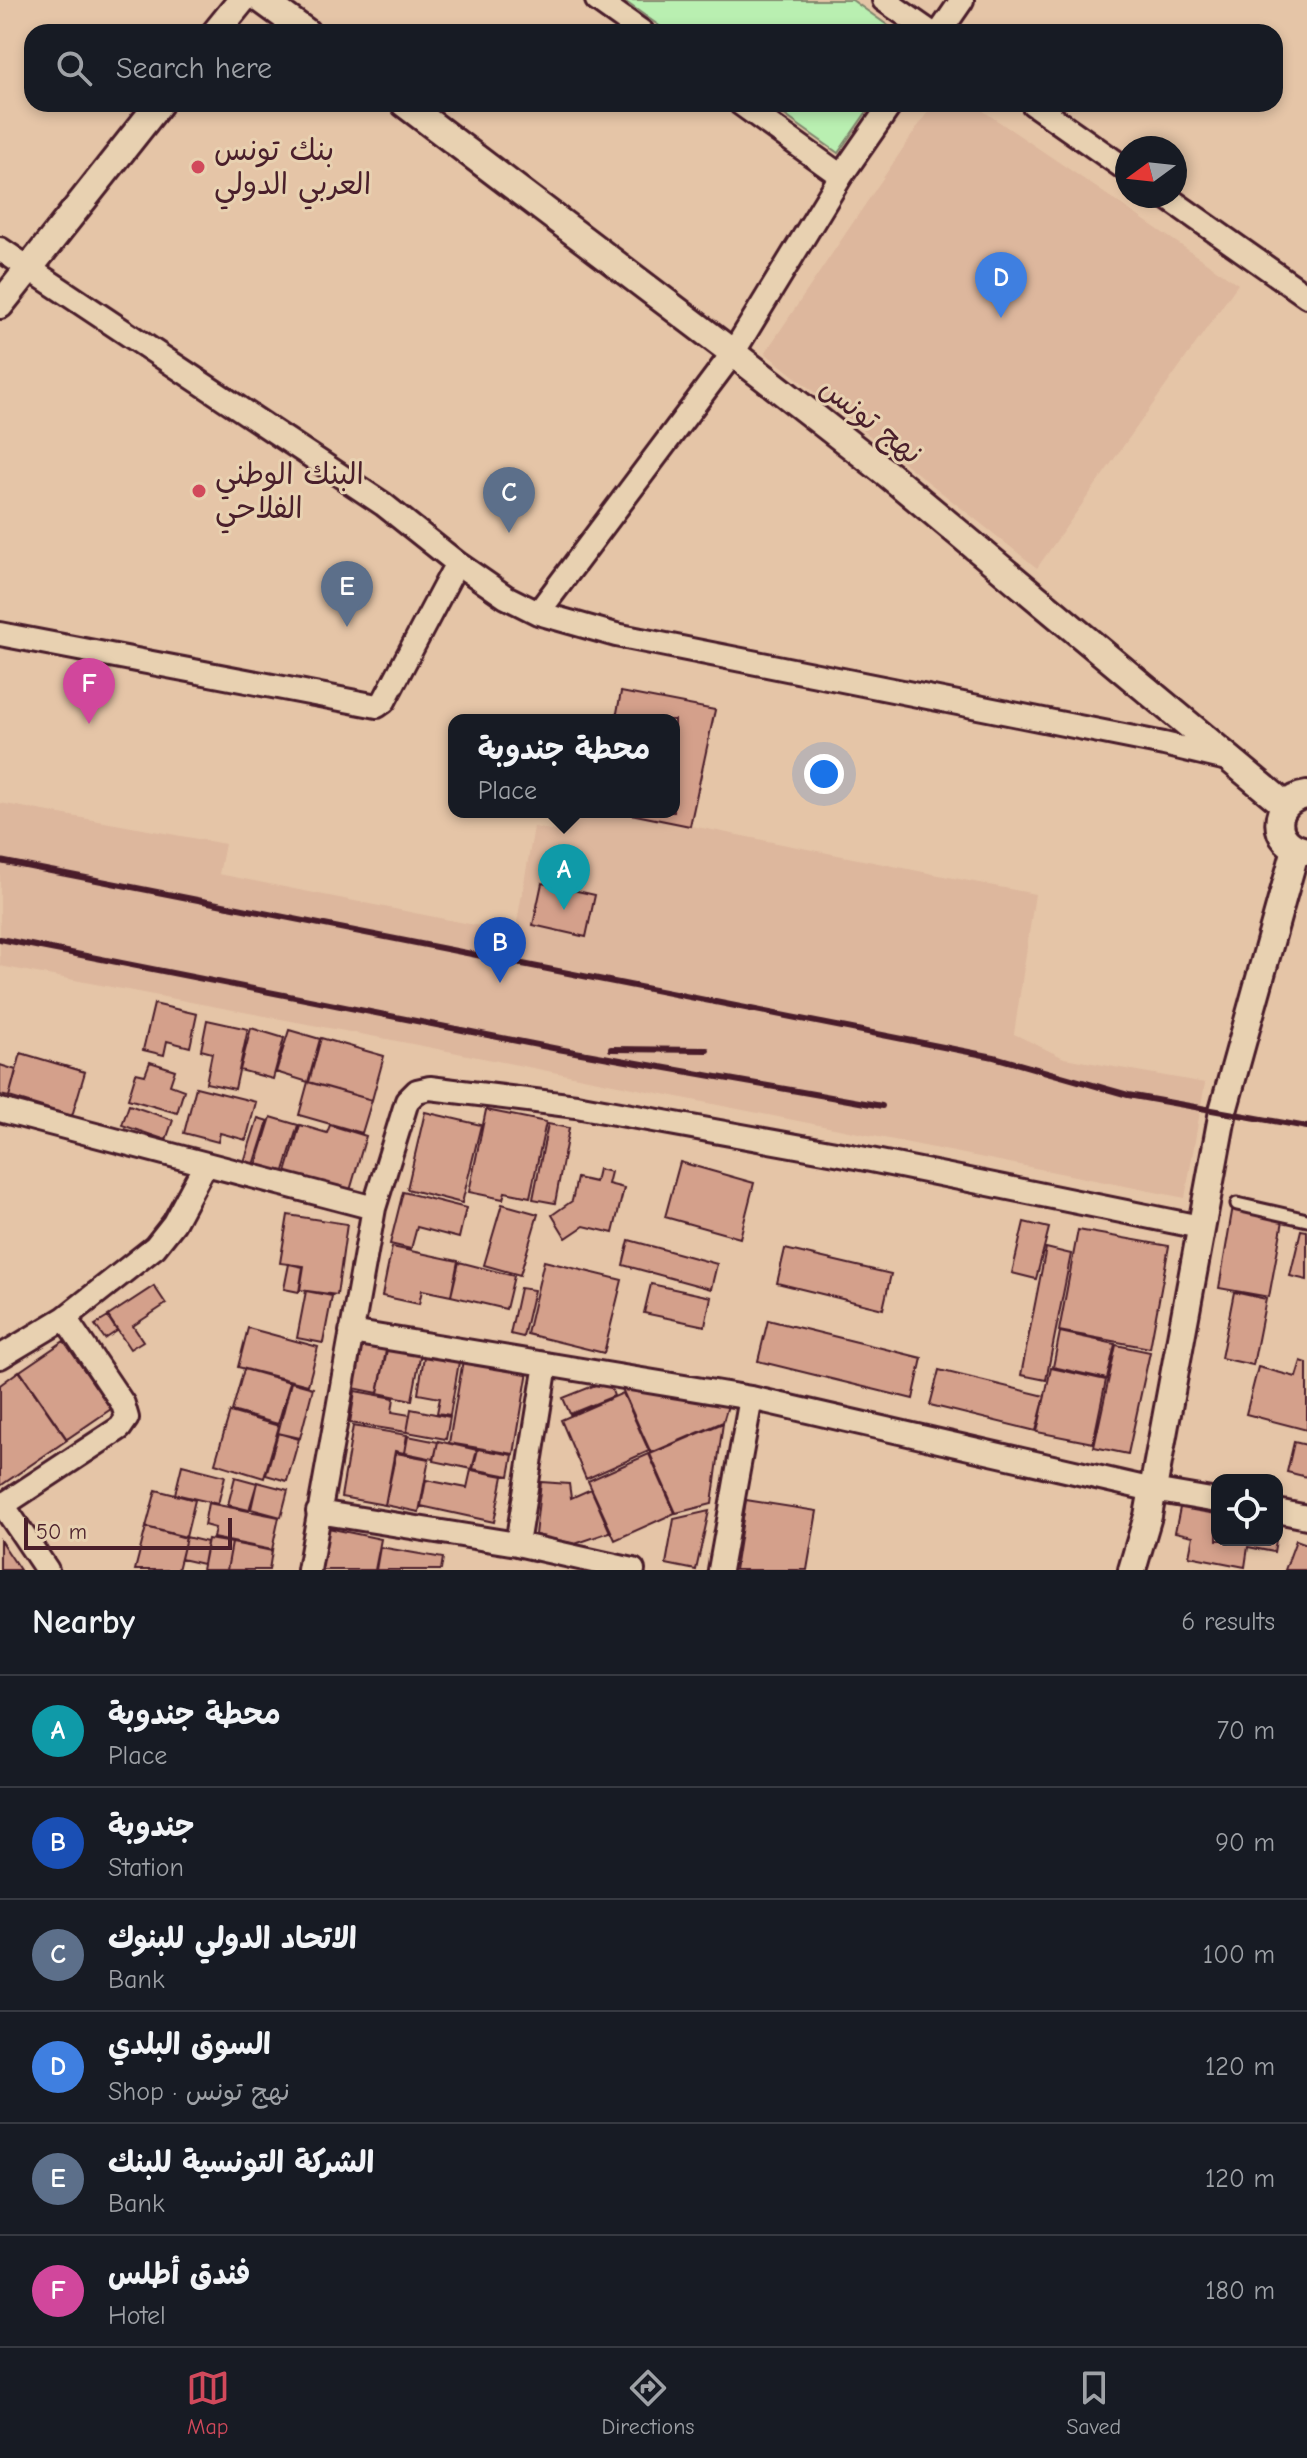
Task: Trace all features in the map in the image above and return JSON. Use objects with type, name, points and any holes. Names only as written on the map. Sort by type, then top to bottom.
[{"type":"street","points":[[222,24],[242,0]]},
{"type":"street","points":[[262,0],[295,24]]},
{"type":"street","points":[[597,0],[631,24]]},
{"type":"street","points":[[884,0],[918,24]]},
{"type":"street","points":[[946,24],[962,0]]},
{"type":"street","points":[[0,305],[153,112]]},
{"type":"street","name":"نهج تونس","points":[[416,112],[889,475],[1234,761],[1296,800]]},
{"type":"street","points":[[752,112],[841,176]]},
{"type":"street","points":[[538,613],[733,353],[841,176],[885,112]]},
{"type":"street","points":[[1044,112],[1115,162]]},
{"type":"street","points":[[1182,208],[1307,296]]},
{"type":"street","points":[[0,249],[383,504],[457,563],[506,597],[538,613],[616,635],[1164,744],[1234,761]]},
{"type":"street","points":[[0,634],[377,706],[384,701],[457,563]]},
{"type":"street","points":[[1132,1570],[1148,1516],[1223,1111],[1302,850],[1283,838],[1280,830],[1279,821],[1296,800]]},
{"type":"street","points":[[309,1570],[374,1208],[407,1101],[417,1091],[430,1088],[576,1106],[841,1154],[1200,1227]]},
{"type":"street","points":[[0,1110],[374,1208]]},
{"type":"street","points":[[0,1357],[65,1318],[155,1247],[174,1223],[205,1165]]},
{"type":"street","points":[[47,1570],[2,1506],[120,1428],[127,1418],[123,1404],[65,1318]]},
{"type":"street","points":[[351,1332],[751,1398],[1153,1490],[1211,1500]]},
{"type":"street","points":[[517,1544],[546,1364]]},
{"type":"street","points":[[720,1570],[751,1398]]},
{"type":"street","points":[[318,1512],[517,1544],[633,1570]]},
{"type":"street","points":[[1283,1512],[1307,1517]]},
{"type":"lane","points":[[1237,1204],[1307,1220]]},
{"type":"shaded area","points":[[928,112],[985,112],[1115,200],[1115,208],[1126,208],[1238,284],[1037,568],[765,353]]},
{"type":"shaded area","points":[[0,803],[225,844],[219,874],[515,933],[534,827],[562,832],[564,818],[651,818],[1035,894],[1014,1034],[1064,1058],[1205,1083],[1185,1198],[387,1039],[0,966]]},
{"type":"green space","points":[[623,0],[852,0],[886,24],[657,24]]},
{"type":"green space","points":[[780,112],[866,112],[838,153]]},
{"type":"building","points":[[621,692],[715,710],[690,826],[651,818],[680,818],[680,714],[617,714]]},
{"type":"building","points":[[542,883],[595,895],[586,937],[533,925]]},
{"type":"building","points":[[154,1004],[197,1014],[190,1047],[167,1041],[164,1055],[143,1050]]},
{"type":"building","points":[[207,1020],[248,1029],[235,1089],[206,1083],[212,1053],[201,1050]]},
{"type":"building","points":[[251,1028],[284,1038],[273,1079],[240,1070]]},
{"type":"building","points":[[289,1030],[320,1039],[308,1082],[276,1072]]},
{"type":"building","points":[[321,1038],[384,1056],[372,1100],[309,1082]]},
{"type":"building","points":[[21,1053],[85,1072],[72,1116],[9,1097]]},
{"type":"building","points":[[150,1062],[175,1070],[170,1085],[184,1090],[177,1113],[128,1099],[136,1073],[145,1075]]},
{"type":"building","points":[[0,1065],[16,1070],[9,1097],[0,1095]]},
{"type":"building","points":[[308,1082],[372,1100],[362,1133],[299,1115]]},
{"type":"building","points":[[196,1087],[256,1102],[246,1140],[220,1133],[218,1142],[184,1133]]},
{"type":"building","points":[[129,1105],[173,1120],[166,1140],[122,1125]]},
{"type":"building","points":[[486,1110],[546,1122],[530,1197],[505,1192],[503,1199],[469,1192]]},
{"type":"building","points":[[425,1112],[481,1125],[462,1203],[407,1189]]},
{"type":"building","points":[[271,1117],[298,1125],[283,1174],[256,1166]]},
{"type":"building","points":[[258,1118],[268,1121],[254,1165],[244,1162]]},
{"type":"building","points":[[548,1124],[569,1128],[555,1203],[533,1199]]},
{"type":"building","points":[[300,1125],[327,1133],[330,1125],[366,1136],[349,1194],[285,1176]]},
{"type":"building","points":[[680,1162],[754,1183],[740,1238],[665,1217]]},
{"type":"building","points":[[598,1169],[611,1172],[608,1184],[624,1188],[613,1233],[584,1226],[566,1238],[552,1215],[572,1201],[577,1178],[595,1182]]},
{"type":"building","points":[[403,1192],[466,1208],[459,1238],[417,1227],[411,1249],[390,1244]]},
{"type":"building","points":[[502,1204],[538,1214],[520,1275],[484,1265]]},
{"type":"building","points":[[1233,1206],[1284,1215],[1269,1297],[1219,1288]]},
{"type":"building","points":[[288,1215],[347,1224],[337,1295],[300,1290],[304,1266],[280,1263]]},
{"type":"building","points":[[1024,1222],[1049,1228],[1036,1279],[1012,1273]]},
{"type":"building","points":[[1078,1230],[1169,1246],[1150,1348],[1059,1331]]},
{"type":"building","points":[[1301,1230],[1307,1231],[1307,1280],[1290,1276]]},
{"type":"building","points":[[629,1240],[717,1264],[711,1289],[623,1265]]},
{"type":"building","points":[[392,1247],[458,1261],[451,1296],[422,1290],[419,1304],[382,1296]]},
{"type":"building","points":[[1046,1248],[1071,1254],[1046,1380],[1021,1375]]},
{"type":"building","points":[[785,1249],[891,1274],[883,1309],[777,1283]]},
{"type":"building","points":[[544,1261],[622,1280],[604,1353],[527,1334]]},
{"type":"building","points":[[459,1262],[514,1276],[506,1309],[451,1296]]},
{"type":"building","points":[[289,1264],[303,1267],[299,1292],[284,1289]]},
{"type":"building","points":[[651,1284],[711,1297],[705,1326],[644,1313]]},
{"type":"building","points":[[154,1286],[166,1304],[133,1326],[143,1341],[130,1349],[108,1316]]},
{"type":"building","points":[[520,1288],[534,1290],[523,1337],[510,1334]]},
{"type":"building","points":[[306,1291],[332,1296],[323,1343],[297,1338]]},
{"type":"building","points":[[1234,1292],[1266,1299],[1253,1365],[1221,1358]]},
{"type":"building","points":[[108,1317],[117,1331],[105,1339],[95,1325]]},
{"type":"building","points":[[768,1320],[922,1358],[913,1399],[758,1361]]},
{"type":"building","points":[[248,1328],[318,1347],[308,1385],[238,1367]]},
{"type":"building","points":[[1060,1332],[1115,1344],[1107,1379],[1053,1367]]},
{"type":"building","points":[[363,1340],[387,1345],[378,1393],[353,1388]]},
{"type":"building","points":[[389,1340],[422,1347],[412,1400],[378,1393]]},
{"type":"building","points":[[64,1341],[111,1409],[67,1439],[20,1371]]},
{"type":"building","points":[[1116,1345],[1150,1352],[1128,1454],[1094,1447]]},
{"type":"building","points":[[425,1350],[460,1356],[450,1415],[437,1413],[440,1398],[418,1394]]},
{"type":"building","points":[[464,1354],[529,1365],[514,1454],[449,1443]]},
{"type":"building","points":[[1301,1361],[1307,1363],[1307,1430],[1246,1414],[1258,1367],[1296,1377]]},
{"type":"building","points":[[1051,1368],[1106,1380],[1093,1443],[1037,1432]]},
{"type":"building","points":[[244,1369],[290,1382],[278,1424],[232,1411]]},
{"type":"building","points":[[939,1370],[1045,1396],[1036,1431],[930,1405]]},
{"type":"building","points":[[19,1371],[67,1440],[0,1486],[0,1385]]},
{"type":"building","points":[[608,1380],[614,1396],[570,1414],[563,1398]]},
{"type":"building","points":[[291,1382],[313,1388],[300,1438],[278,1433]]},
{"type":"building","points":[[638,1383],[729,1402],[723,1422],[651,1453],[622,1389]]},
{"type":"building","points":[[355,1391],[394,1398],[392,1412],[410,1415],[407,1432],[350,1423]]},
{"type":"building","points":[[623,1393],[649,1451],[586,1479],[561,1420]]},
{"type":"building","points":[[411,1409],[450,1417],[446,1439],[407,1432]]},
{"type":"building","points":[[230,1412],[279,1426],[264,1478],[215,1463]]},
{"type":"building","points":[[723,1423],[712,1504],[676,1513],[650,1454]]},
{"type":"building","points":[[353,1426],[407,1435],[404,1453],[395,1451],[385,1505],[341,1497]]},
{"type":"building","points":[[278,1433],[299,1439],[287,1481],[266,1475]]},
{"type":"building","points":[[408,1436],[438,1442],[434,1459],[405,1453]]},
{"type":"building","points":[[438,1441],[477,1450],[472,1469],[434,1461]]},
{"type":"building","points":[[1294,1442],[1307,1445],[1307,1477],[1287,1472]]},
{"type":"building","points":[[478,1449],[513,1455],[509,1476],[473,1469]]},
{"type":"building","points":[[396,1453],[429,1459],[419,1512],[385,1505]]},
{"type":"building","points":[[649,1454],[675,1513],[615,1540],[588,1481]]},
{"type":"building","points":[[182,1465],[225,1476],[218,1504],[175,1494]]},
{"type":"building","points":[[471,1470],[503,1476],[494,1522],[421,1506],[426,1480],[467,1488]]},
{"type":"building","points":[[235,1477],[257,1483],[249,1510],[228,1505]]},
{"type":"building","points":[[257,1482],[288,1490],[281,1517],[251,1509]]},
{"type":"building","points":[[541,1482],[569,1484],[571,1498],[591,1489],[610,1532],[575,1544],[535,1535]]},
{"type":"building","points":[[156,1490],[195,1500],[186,1537],[146,1527]]},
{"type":"building","points":[[746,1500],[817,1511],[807,1570],[735,1570]]},
{"type":"building","points":[[208,1503],[279,1517],[272,1550],[213,1538],[215,1528],[204,1525]]},
{"type":"building","points":[[1181,1503],[1211,1509],[1211,1546],[1275,1546],[1274,1552],[1248,1547],[1245,1567],[1189,1556],[1193,1536],[1175,1532]]},
{"type":"building","points":[[709,1511],[696,1570],[666,1564],[674,1519]]},
{"type":"building","points":[[146,1527],[186,1538],[178,1570],[135,1570]]},
{"type":"building","points":[[328,1528],[381,1539],[375,1570],[319,1570]]},
{"type":"building","points":[[186,1537],[207,1542],[203,1564],[181,1559]]},
{"type":"building","points":[[208,1539],[232,1543],[227,1570],[202,1570]]},
{"type":"building","points":[[0,1540],[20,1570],[0,1570]]},
{"type":"building","points":[[1296,1540],[1307,1544],[1307,1570],[1285,1570]]},
{"type":"building","points":[[232,1543],[272,1551],[269,1570],[227,1570]]},
{"type":"building","points":[[380,1547],[443,1558],[441,1570],[376,1570]]},
{"type":"railway","points":[[0,861],[994,1057],[1128,1095],[1307,1127]]},
{"type":"railway","points":[[0,939],[558,1049],[882,1106]]},
{"type":"railway","points":[[611,1049],[707,1050]]},
{"type":"place","name":"بنك تونس العربي الدولي","points":[[198,167]]},
{"type":"place","name":"السوق البلدي","points":[[1001,318]]},
{"type":"place","name":"البنك الوطني الفلاحي","points":[[199,491]]},
{"type":"place","name":"الاتحاد الدولي للبنوك","points":[[509,533]]},
{"type":"place","name":"الشركة التونسية للبنك","points":[[347,627]]},
{"type":"place","name":"فندق أطلس","points":[[89,724]]},
{"type":"place","name":"محطة جندوبة","points":[[564,910]]},
{"type":"place","name":"جندوبة","points":[[500,983]]}]
